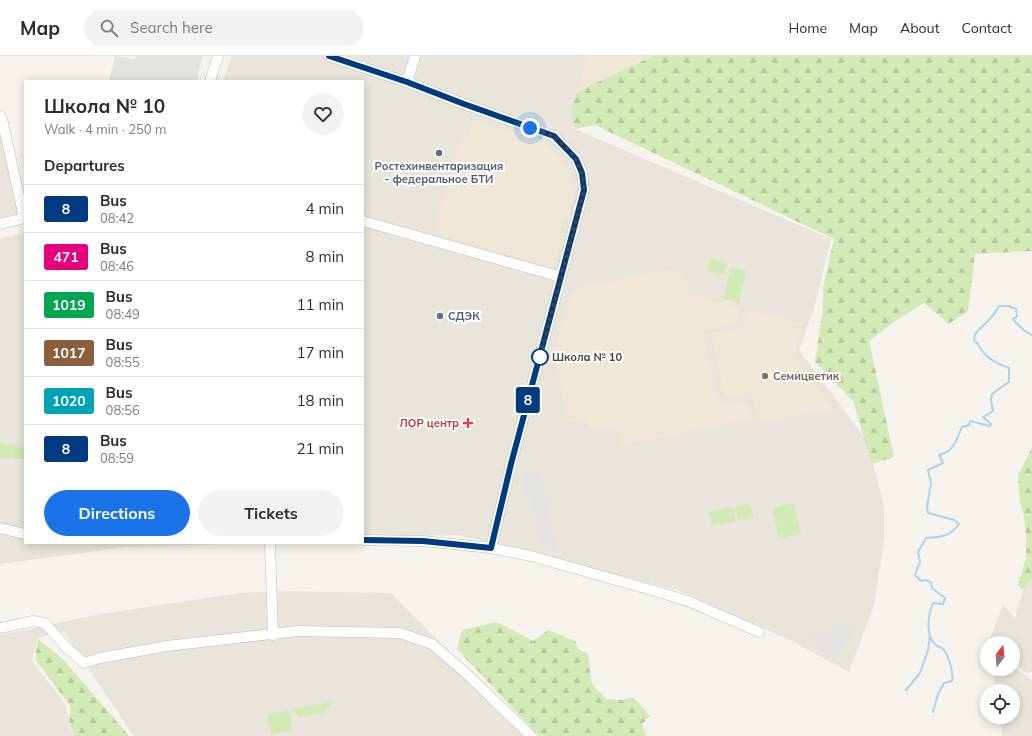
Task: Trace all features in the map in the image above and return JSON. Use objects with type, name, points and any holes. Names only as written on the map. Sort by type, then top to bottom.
[{"type":"street","points":[[210,80],[218,56]]},
{"type":"street","points":[[329,56],[407,82],[554,136],[576,159],[582,173],[584,190],[512,460],[491,548]]},
{"type":"street","points":[[407,82],[415,56]]},
{"type":"street","points":[[0,116],[24,218],[0,224]]},
{"type":"street","points":[[364,221],[561,277]]},
{"type":"street","points":[[0,528],[24,534]]},
{"type":"street","points":[[364,540],[423,541],[491,548],[531,556],[690,602],[759,632]]},
{"type":"street","points":[[270,544],[272,635]]},
{"type":"street","points":[[0,628],[34,620],[45,624],[66,647],[84,663],[100,658],[167,646],[297,631],[400,633],[432,644],[468,675],[531,736]]},
{"type":"shaded area","points":[[115,56],[135,59],[136,56],[202,56],[197,80],[109,80]]},
{"type":"shaded area","points":[[232,56],[653,56],[577,92],[575,129],[831,239],[815,305],[799,350],[867,441],[884,505],[884,539],[874,606],[849,672],[792,641],[677,590],[458,535],[364,537],[364,80],[223,80]]},
{"type":"shaded area","points":[[587,56],[653,56],[577,92]]},
{"type":"shaded area","points":[[473,119],[544,144],[552,149],[562,159],[573,182],[574,196],[568,217],[562,219],[559,230],[563,235],[553,265],[550,267],[438,233],[434,227],[462,137],[469,135]]},
{"type":"shaded area","points":[[0,130],[19,213],[0,218]]},
{"type":"shaded area","points":[[24,232],[24,544],[228,544],[126,547],[0,564],[0,239]]},
{"type":"shaded area","name":"Школа № 10","points":[[669,269],[686,275],[689,294],[740,308],[737,323],[704,331],[711,372],[722,406],[747,401],[752,418],[623,445],[618,425],[590,430],[584,419],[568,422],[554,352],[572,290]]},
{"type":"shaded area","name":"Семицветик","points":[[747,309],[801,324],[796,350],[797,360],[834,409],[759,421],[753,396],[746,392],[724,397],[712,333],[743,328]]},
{"type":"shaded area","points":[[539,469],[558,554],[553,552],[551,544],[542,546],[539,533],[544,532],[544,528],[537,529],[531,499],[526,499],[523,473]]},
{"type":"shaded area","points":[[1032,578],[1032,672],[1027,674],[1020,668],[1020,636],[991,636],[1003,605],[1015,618],[1023,590]]},
{"type":"shaded area","points":[[275,591],[391,593],[531,736],[134,736],[64,632],[38,638],[32,661],[65,704],[73,736],[0,736],[0,635],[100,614],[240,593]]},
{"type":"shaded area","points":[[853,623],[856,626],[838,657],[806,638]]},
{"type":"shaded area","points":[[1020,672],[1032,680],[1032,736],[1002,736],[1001,724],[1020,724],[1020,684],[995,684],[994,676],[1020,676]]},
{"type":"green space","points":[[653,56],[1032,56],[1032,251],[975,254],[968,311],[949,324],[924,303],[898,319],[869,341],[894,457],[872,464],[853,401],[815,362],[823,309],[823,288],[834,239],[595,125],[575,129],[571,112],[577,92]]},
{"type":"green space","points":[[710,259],[727,263],[724,275],[707,271]]},
{"type":"green space","points":[[731,268],[746,271],[739,303],[723,299]]},
{"type":"green space","points":[[0,442],[24,449],[24,459],[0,458]]},
{"type":"green space","points":[[1032,447],[1032,578],[1023,590],[1018,585],[1026,558],[1026,535],[1024,516],[1020,503],[1018,475]]},
{"type":"green space","points":[[750,503],[754,517],[739,521],[735,507]]},
{"type":"green space","points":[[794,503],[801,534],[779,539],[772,508]]},
{"type":"green space","points":[[733,507],[736,521],[712,526],[709,512]]},
{"type":"green space","points":[[497,622],[533,641],[548,630],[575,641],[578,649],[588,654],[592,684],[606,699],[622,700],[633,697],[650,716],[642,724],[646,736],[539,736],[457,649],[462,630]]},
{"type":"green space","points":[[38,639],[63,659],[129,736],[74,736],[69,719],[71,707],[35,659]]},
{"type":"green space","points":[[333,702],[323,713],[300,717],[293,711],[292,708]]},
{"type":"green space","points":[[289,710],[293,731],[271,735],[267,714]]},
{"type":"waterway","points":[[933,712],[938,694],[944,683],[952,681],[950,664],[946,654],[930,637],[928,625],[933,603],[943,604],[945,598],[932,588],[931,582],[925,580],[921,581],[915,575],[920,562],[918,552],[926,538],[944,536],[952,532],[959,524],[954,520],[928,513],[927,507],[931,483],[928,470],[943,463],[939,455],[944,454],[951,448],[962,427],[969,425],[970,421],[990,426],[991,424],[983,417],[993,411],[991,400],[992,394],[1009,382],[1009,368],[994,361],[984,353],[974,340],[977,332],[999,306],[1008,306],[1016,309],[1017,316],[1013,319],[1019,326],[1032,335]]},
{"type":"waterway","points":[[906,690],[920,673],[928,650],[930,636]]},
{"type":"bus line","name":"8","points":[[329,56],[407,82],[554,136],[576,159],[582,173],[584,190],[511,464],[491,548],[423,541],[364,540]]},
{"type":"place","name":"Ростехинвентаризация - федеральное БТИ","points":[[439,153]]},
{"type":"place","name":"СДЭК","points":[[440,316]]},
{"type":"place","name":"Школа № 10","points":[[540,357]]},
{"type":"place","name":"Семицветик","points":[[765,376]]},
{"type":"place","name":"ЛОР центр","points":[[468,423]]},
{"type":"route","points":[[530,128],[554,136],[566,147],[576,159],[582,173],[584,190],[540,357]]}]
